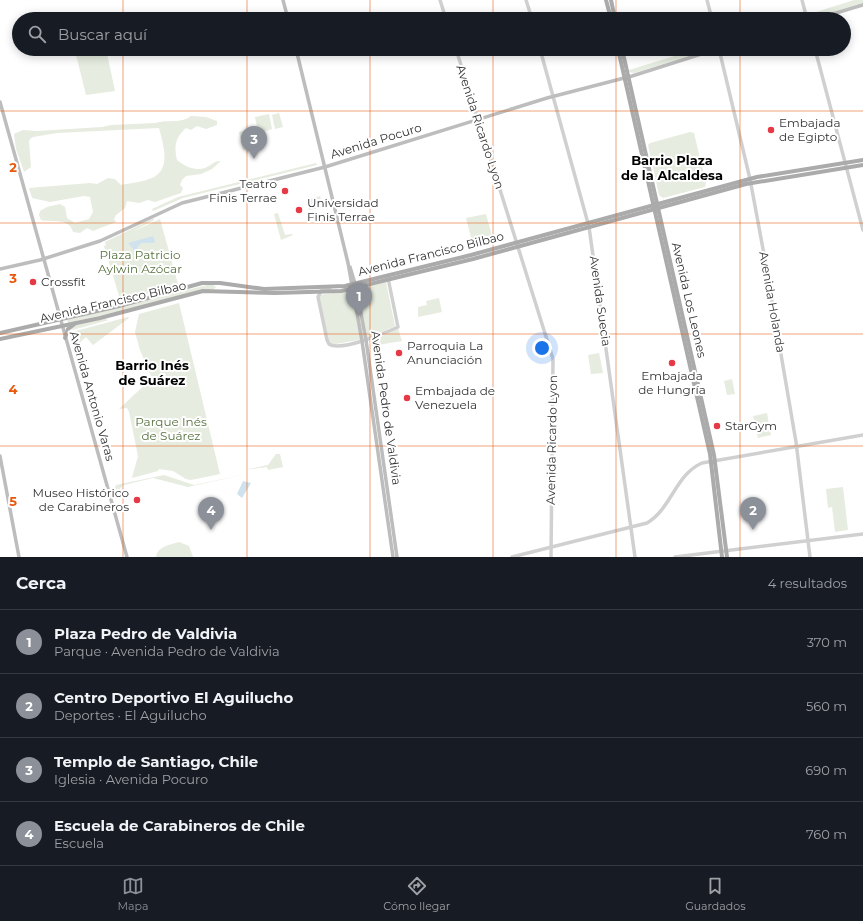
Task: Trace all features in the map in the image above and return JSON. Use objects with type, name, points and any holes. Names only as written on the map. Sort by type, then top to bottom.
[{"type":"main road","points":[[283,0],[286,12]]},
{"type":"main road","points":[[606,0],[609,12]]},
{"type":"main road","points":[[611,0],[614,12]]},
{"type":"main road","points":[[840,12],[863,5]]},
{"type":"main road","name":"Avenida Pedro de Valdivia","points":[[298,56],[354,286],[364,340],[397,557]]},
{"type":"main road","name":"Avenida Los Leones","points":[[620,56],[713,460],[724,551],[727,557]]},
{"type":"main road","name":"Avenida Los Leones","points":[[623,56],[626,77]]},
{"type":"main road","name":"Avenida Pocuro","points":[[0,269],[44,259],[100,241],[182,203],[325,167],[553,96],[626,77],[695,56]]},
{"type":"main road","name":"Avenida Antonio Varas","points":[[0,102],[127,557]]},
{"type":"main road","name":"Avenida Francisco Bilbao","points":[[0,339],[79,322],[193,293],[215,291],[319,292],[354,286],[589,225],[750,181],[863,160]]},
{"type":"main road","name":"Avenida Francisco Bilbao","points":[[750,181],[863,165]]},
{"type":"main road","points":[[215,282],[215,291]]},
{"type":"main road","name":"Avenida Francisco Bilbao","points":[[0,333],[192,286],[215,282],[264,289],[354,286]]},
{"type":"main road","points":[[224,291],[222,287],[225,283]]},
{"type":"main road","points":[[65,338],[68,329],[79,322]]},
{"type":"main road","name":"Avenida Pedro de Valdivia","points":[[364,340],[393,557]]},
{"type":"main road","points":[[0,456],[19,557]]},
{"type":"main road","name":"Avenida Los Leones","points":[[722,557],[724,551]]},
{"type":"street","points":[[440,0],[444,12]]},
{"type":"street","points":[[526,0],[530,12]]},
{"type":"street","points":[[707,0],[710,12]]},
{"type":"street","points":[[802,0],[805,12]]},
{"type":"street","name":"Avenida Ricardo Lyon","points":[[458,56],[553,359],[551,557]]},
{"type":"street","name":"Avenida Suecia","points":[[542,56],[589,225],[635,557]]},
{"type":"street","name":"Avenida Holanda","points":[[720,56],[750,181],[797,446],[810,557]]},
{"type":"street","points":[[817,56],[863,230]]},
{"type":"street","points":[[333,287],[319,292],[318,297],[329,344],[335,346],[364,340],[398,327],[388,278]]},
{"type":"street","points":[[512,557],[550,546],[647,523],[655,518],[664,509],[688,471],[699,464],[713,460],[863,435]]},
{"type":"street","points":[[675,557],[863,534]]},
{"type":"green space","points":[[854,0],[863,0],[863,4],[834,12],[816,12]]},
{"type":"green space","points":[[76,56],[108,56],[115,91],[86,95]]},
{"type":"green space","points":[[674,56],[688,56],[634,73],[629,72],[629,70]]},
{"type":"green space","points":[[279,113],[283,127],[275,129],[272,115]]},
{"type":"green space","points":[[269,114],[272,129],[260,133],[262,140],[265,139],[266,145],[243,150],[239,132],[257,127],[255,117]]},
{"type":"green space","points":[[191,116],[206,117],[217,121],[217,125],[206,129],[197,126],[191,130],[186,128],[176,142],[177,160],[187,167],[195,169],[207,167],[215,162],[221,161],[212,169],[201,174],[186,176],[180,185],[183,188],[181,193],[155,202],[148,200],[139,203],[127,201],[125,208],[116,215],[114,219],[116,222],[93,231],[87,228],[80,233],[73,232],[71,227],[64,222],[41,220],[39,215],[40,211],[47,207],[60,204],[65,207],[67,218],[75,223],[89,219],[93,212],[90,197],[84,196],[50,202],[32,198],[29,188],[90,183],[97,184],[108,178],[115,179],[121,185],[152,178],[158,174],[162,169],[164,162],[164,148],[159,128],[57,133],[33,137],[29,141],[31,167],[24,172],[16,149],[14,134],[23,130],[37,131],[179,121]]},
{"type":"green space","points":[[690,132],[694,133],[706,183],[705,187],[663,198],[659,195],[648,145],[650,143]]},
{"type":"green space","points":[[316,163],[317,165],[183,198],[153,211],[152,209],[178,197]]},
{"type":"green space","points":[[320,196],[323,207],[309,210],[306,200]]},
{"type":"green space","points":[[278,213],[285,235],[293,235],[281,240],[274,214]]},
{"type":"green space","points":[[486,214],[494,243],[474,249],[466,218]]},
{"type":"green space","name":"Plaza Patricio Aylwin Azócar","points":[[154,218],[154,220],[132,232],[160,219],[178,284],[174,285],[174,287],[135,298],[120,299],[104,246],[106,245],[105,242]]},
{"type":"green space","points":[[386,282],[395,326],[369,338],[336,344],[330,343],[327,340],[319,295],[348,291],[351,294],[359,293],[361,288]]},
{"type":"green space","points":[[207,285],[213,285],[216,287],[214,289],[68,323],[67,320]]},
{"type":"green space","points":[[439,298],[442,312],[418,317],[418,307],[427,305],[426,301]]},
{"type":"green space","name":"Parque Inés de Suárez","points":[[179,303],[220,474],[191,480],[186,479],[173,471],[159,469],[158,471],[132,478],[138,456],[129,412],[127,408],[119,409],[152,378],[140,350],[135,332],[139,314]]},
{"type":"green space","points":[[128,317],[129,318],[93,345],[86,337],[74,348],[70,335],[72,332]]},
{"type":"green space","points":[[105,319],[109,320],[72,330],[71,329],[80,323]]},
{"type":"green space","points":[[398,328],[402,341],[372,346],[371,342]]},
{"type":"green space","points":[[599,353],[603,373],[591,374],[588,355]]},
{"type":"green space","points":[[732,379],[735,394],[727,395],[724,381]]},
{"type":"green space","points":[[767,413],[771,435],[758,438],[753,416]]},
{"type":"green space","points":[[276,454],[280,454],[283,467],[268,470],[267,467],[244,470],[268,465]]},
{"type":"green space","points":[[251,473],[188,487],[153,478],[124,485],[117,491],[115,488],[116,485],[164,475],[194,485]]},
{"type":"green space","points":[[843,487],[848,530],[835,532],[832,507],[828,508],[826,489]]},
{"type":"green space","points":[[179,542],[189,546],[193,557],[156,557],[159,550],[162,548]]},
{"type":"water","points":[[153,236],[155,241],[154,243],[141,243],[137,248],[137,254],[128,243]]},
{"type":"water","points":[[243,481],[251,483],[242,498],[237,494]]},
{"type":"place","name":"Embajada de Egipto","points":[[771,130]]},
{"type":"place","name":"Templo de Santiago, Chile","points":[[254,159]]},
{"type":"place","name":"Teatro Finis Terrae","points":[[285,191]]},
{"type":"place","name":"Universidad Finis Terrae","points":[[299,210]]},
{"type":"place","name":"Crossfit","points":[[33,282]]},
{"type":"place","name":"Plaza Pedro de Valdivia","points":[[359,316]]},
{"type":"place","name":"Parroquia La Anunciación","points":[[399,353]]},
{"type":"place","name":"Embajada de Hungría","points":[[672,363]]},
{"type":"place","name":"Embajada de Venezuela","points":[[407,398]]},
{"type":"place","name":"StarGym","points":[[717,426]]},
{"type":"place","name":"Museo Histórico de Carabineros","points":[[137,500]]},
{"type":"place","name":"Escuela de Carabineros de Chile","points":[[211,530]]},
{"type":"place","name":"Centro Deportivo El Aguilucho","points":[[753,530]]},
{"type":"district","name":"Barrio Plaza de la Alcaldesa","points":[[672,168]]},
{"type":"district","name":"Barrio Inés de Suárez","points":[[152,372]]}]
